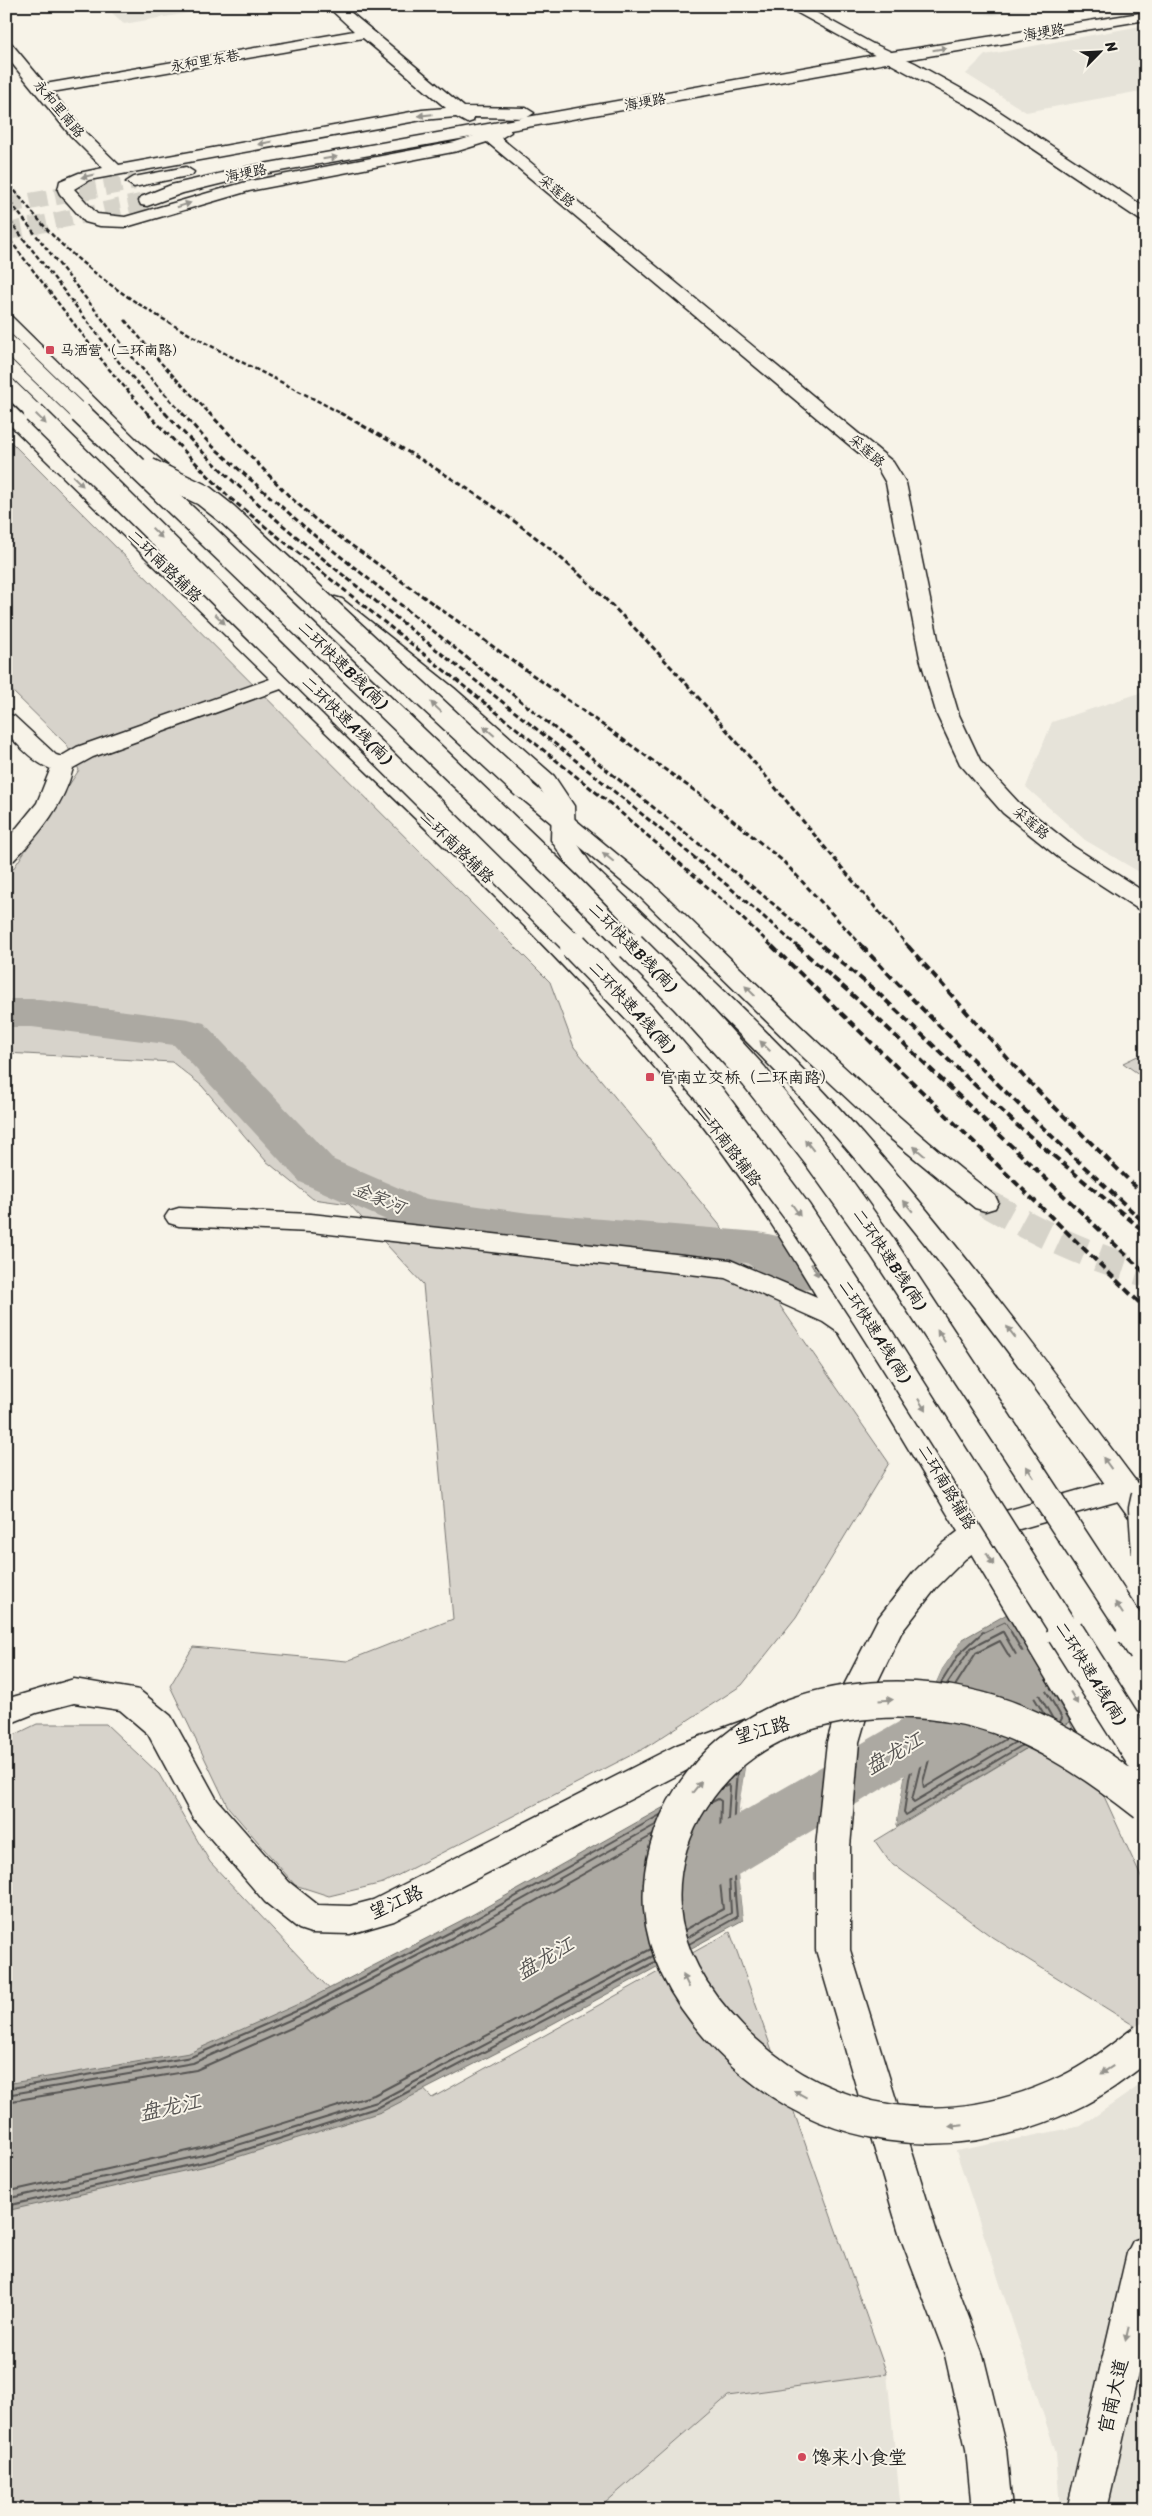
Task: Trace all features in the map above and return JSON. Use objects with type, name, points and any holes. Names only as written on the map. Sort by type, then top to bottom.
[{"type":"main road","name":"采莲路","points":[[334,6],[886,466],[896,483],[931,658],[948,715],[971,764],[1012,808],[1066,852],[1146,904]]},
{"type":"main road","points":[[792,6],[874,49],[935,78],[1006,121],[1146,216]]},
{"type":"main road","name":"海埂路","points":[[530,118],[874,49],[1131,6]]},
{"type":"main road","name":"海埂路","points":[[530,118],[1146,16]]},
{"type":"main road","name":"永和里东巷","points":[[42,89],[367,33]]},
{"type":"main road","name":"永和里南路","points":[[6,46],[77,132],[115,170]]},
{"type":"main road","points":[[530,118],[475,125],[393,120],[84,176],[66,184],[66,190],[91,218],[112,223],[135,220],[246,187],[458,146],[475,125],[530,118]]},
{"type":"main road","name":"海埂路","points":[[134,182],[285,153],[475,125]]},
{"type":"main road","name":"海埂路","points":[[147,201],[177,189],[211,180],[475,125]]},
{"type":"main road","points":[[6,321],[82,399],[146,459],[325,595],[526,762],[557,796],[563,806],[563,840],[582,869],[771,1052],[854,1141],[1010,1332],[1136,1491],[1146,1517]]},
{"type":"main road","name":"二环快速B线(南)","points":[[6,342],[575,889],[673,987],[754,1076],[817,1156],[883,1248],[1146,1649]]},
{"type":"main road","name":"二环快速A线(南)","points":[[6,385],[563,934],[640,1014],[706,1090],[767,1169],[830,1261],[1146,1760]]},
{"type":"main road","name":"二环南路辅路","points":[[6,410],[516,905],[643,1039],[709,1118],[756,1180],[854,1334],[1146,1820]]},
{"type":"main road","points":[[107,438],[133,460],[203,495],[227,514],[523,788],[645,889],[827,1068],[936,1166],[985,1202]]},
{"type":"main road","points":[[6,721],[48,760],[63,765],[86,752],[284,681]]},
{"type":"main road","points":[[6,855],[35,825],[59,783],[63,765]]},
{"type":"main road","points":[[179,1217],[311,1223],[730,1269],[834,1315],[854,1334]]},
{"type":"main road","points":[[992,2510],[986,2449],[964,2355],[919,2236],[833,1950],[833,1847],[843,1742],[855,1702],[874,1654],[903,1607],[935,1569],[975,1535],[1006,1522],[1136,1491]]},
{"type":"main road","points":[[1136,1491],[1146,1553]]},
{"type":"main road","name":"望江路","points":[[6,1713],[28,1702],[74,1690],[128,1699],[160,1725],[205,1809],[277,1892],[311,1919],[350,1920],[382,1911],[689,1754],[754,1729],[801,1720],[855,1702]]},
{"type":"main road","points":[[1146,1803],[1109,1773],[1065,1745],[1015,1720],[987,1711],[958,1704],[892,1699],[856,1702],[817,1710],[778,1723],[744,1742],[714,1767],[690,1796],[673,1829],[663,1866],[661,1905],[669,1946],[689,1988],[720,2030],[758,2067],[800,2095],[845,2114],[890,2125],[936,2128],[982,2123],[1026,2111],[1069,2092],[1110,2069],[1146,2041]]},
{"type":"main road","name":"官南大道","points":[[1087,2510],[1146,2252]]},
{"type":"shaded area","points":[[105,6],[229,6],[124,24]]},
{"type":"shaded area","points":[[896,6],[1053,6],[993,15]]},
{"type":"shaded area","points":[[1146,25],[1146,90],[1026,112],[966,74],[985,55]]},
{"type":"shaded area","points":[[6,437],[550,982],[574,1047],[749,1261],[889,1463],[796,1617],[742,1685],[645,1748],[383,1883],[329,1896],[295,1885],[228,1807],[170,1686],[193,1647],[347,1661],[453,1619],[423,1284],[349,1204],[313,1199],[266,1161],[202,1086],[172,1062],[6,1053],[6,873],[13,869],[79,770],[67,745],[6,685]]},
{"type":"shaded area","points":[[1146,691],[1146,876],[1085,840],[1026,787],[1052,722]]},
{"type":"shaded area","points":[[1146,1052],[1146,1079],[1123,1063]]},
{"type":"shaded area","points":[[1070,1722],[1146,1888],[1146,2033],[992,1937],[889,1861],[875,1841]]},
{"type":"shaded area","points":[[37,1724],[106,1724],[159,1774],[210,1862],[432,2098],[730,1932],[887,2374],[728,2396],[597,2510],[6,2510],[6,1739]]},
{"type":"shaded area","points":[[1146,2081],[1146,2510],[1060,2510],[1056,2453],[956,2151],[1081,2126]]},
{"type":"shaded area","points":[[887,2374],[901,2510],[597,2510],[728,2396]]},
{"type":"water","points":[[1007,1614],[1070,1722],[896,1827],[904,1778],[918,1723],[942,1669],[963,1639]]},
{"type":"water","points":[[746,1761],[738,1840],[743,1920],[543,2029],[381,2112],[215,2164],[6,2211],[6,2084],[189,2053],[305,2001],[470,1916]]},
{"type":"pier","points":[[963,1639],[942,1669],[918,1723],[904,1778],[896,1827],[894,1828],[902,1778],[916,1722],[939,1667],[958,1642]]},
{"type":"pier","points":[[746,1761],[748,1762],[740,1813],[740,1874],[745,1919],[743,1920],[738,1874],[738,1813]]},
{"type":"waterway","name":"金家河","points":[[6,1013],[32,1013],[188,1033],[317,1171],[412,1213],[529,1229],[759,1248],[795,1271],[807,1275]]},
{"type":"waterway","name":"盘龙江","points":[[679,1879],[1039,1668]]},
{"type":"tunnel","points":[[6,206],[134,182]]},
{"type":"tunnel","points":[[6,232],[147,201]]},
{"type":"tunnel","points":[[985,1202],[1063,1243],[1146,1273]]},
{"type":"railway","points":[[6,180],[60,243],[99,276],[132,299],[166,321],[342,414]]},
{"type":"railway","points":[[6,197],[137,363],[183,414]]},
{"type":"railway","points":[[6,216],[122,366],[166,414]]},
{"type":"railway","points":[[6,235],[108,368],[148,414]]},
{"type":"railway","points":[[125,320],[161,363],[210,414]]},
{"type":"railway","points":[[147,413],[231,499],[613,806],[726,903],[773,947]]},
{"type":"railway","points":[[165,413],[195,445],[292,533],[615,792],[798,947]]},
{"type":"railway","points":[[182,413],[210,444],[315,536],[759,892],[824,947]]},
{"type":"railway","points":[[209,413],[290,497],[316,520],[709,801],[783,861],[863,947]]},
{"type":"railway","points":[[340,413],[474,493],[549,548],[607,600],[688,685],[909,947]]},
{"type":"railway","points":[[772,946],[1146,1309]]},
{"type":"railway","points":[[797,946],[858,1000],[1146,1274]]},
{"type":"railway","points":[[822,946],[877,992],[1019,1127],[1146,1233]]},
{"type":"railway","points":[[862,946],[1001,1088],[1146,1224]]},
{"type":"railway","points":[[908,946],[1025,1078],[1146,1197]]},
{"type":"place","name":"马洒营（二环南路）","points":[[50,350]]},
{"type":"place","name":"官南立交桥（二环南路）","points":[[650,1077]]},
{"type":"place","name":"馋来小食堂","points":[[802,2457]]}]
